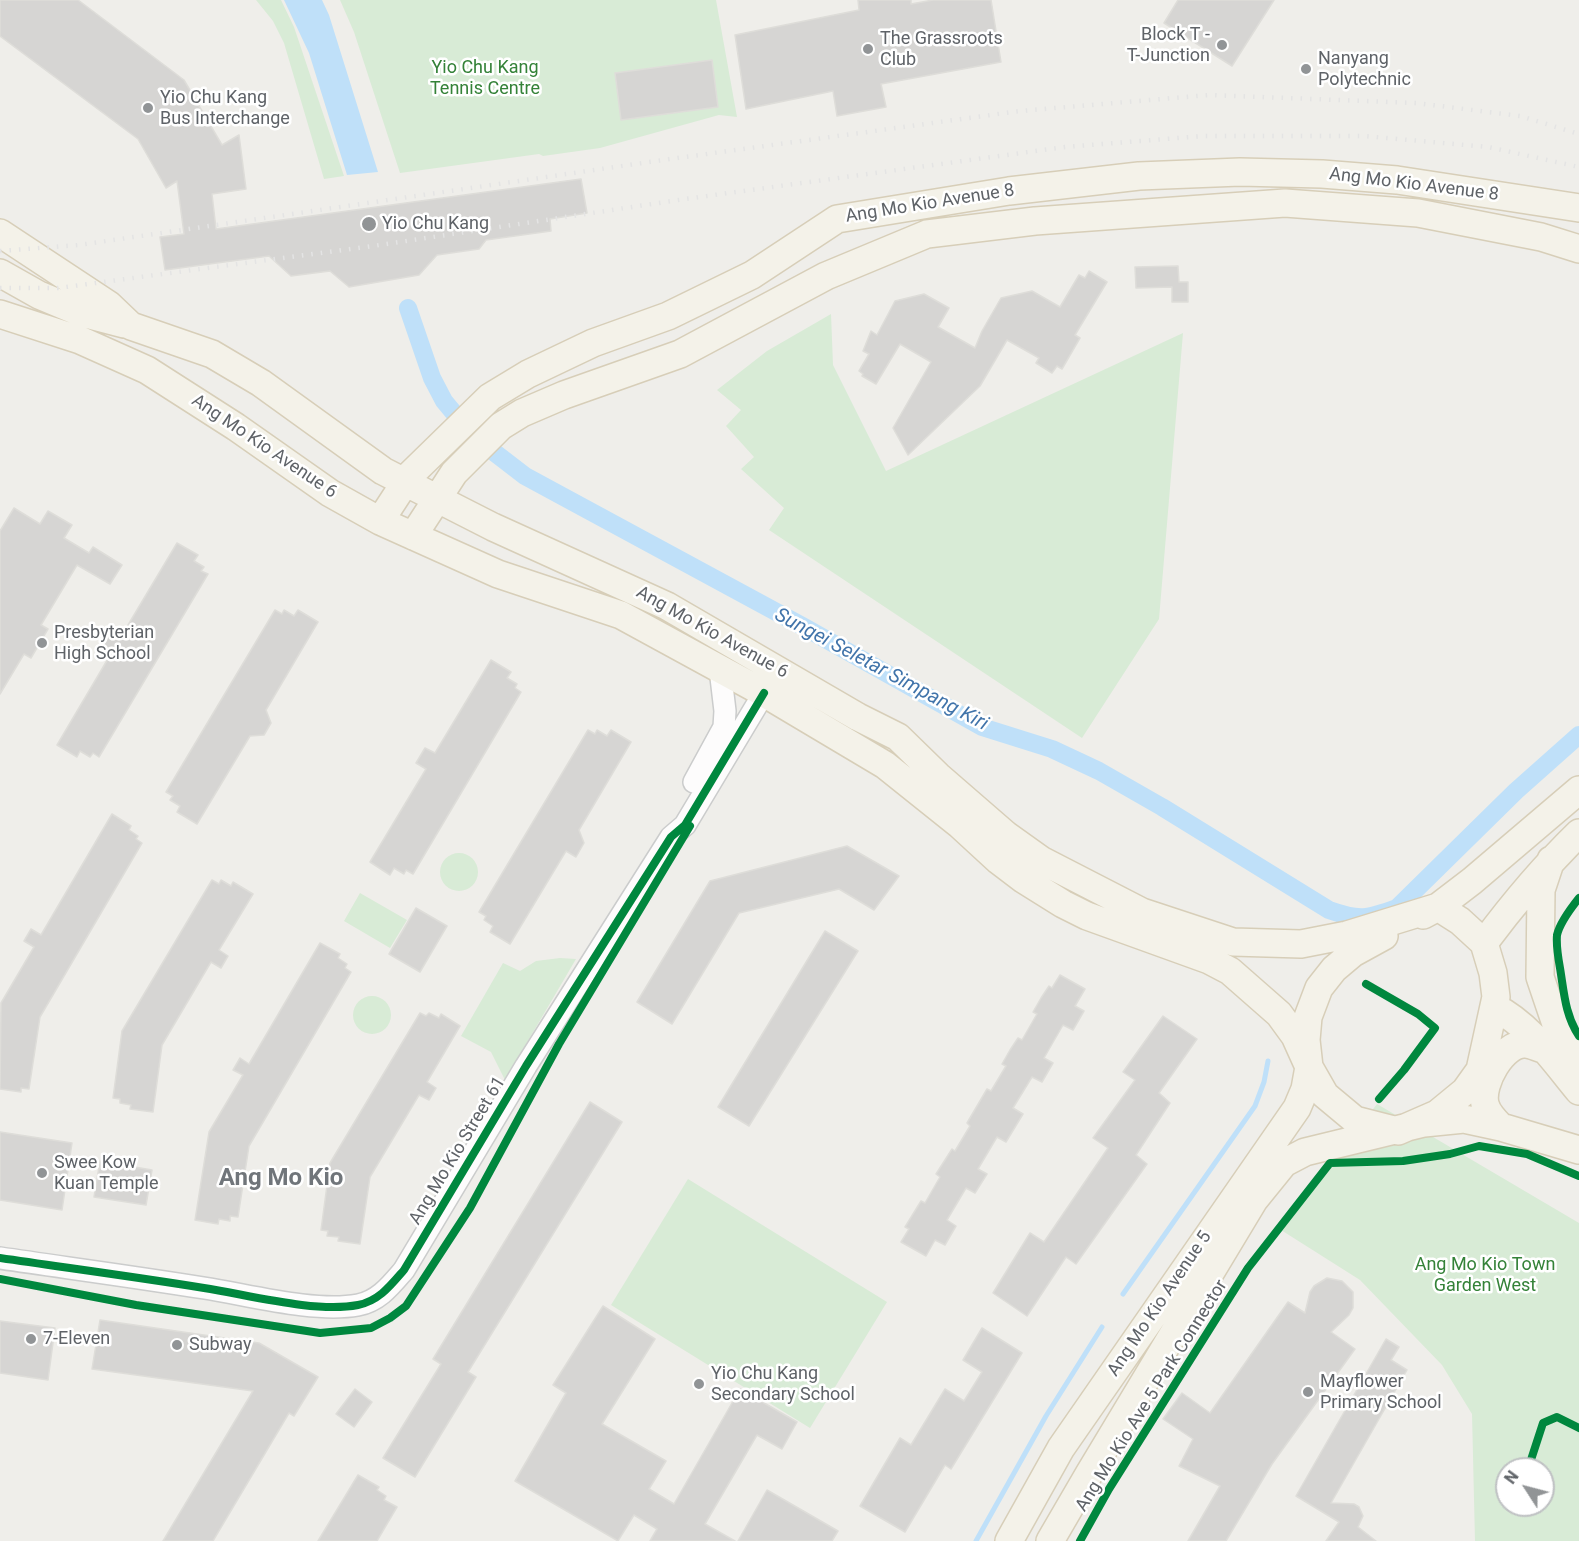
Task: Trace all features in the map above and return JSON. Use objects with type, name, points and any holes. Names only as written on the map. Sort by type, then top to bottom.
[{"type":"main road","name":"Ang Mo Kio Avenue 8","points":[[380,521],[404,482],[490,397],[528,374],[593,343],[668,316],[752,274],[837,219],[1009,191],[1139,176],[1240,172],[1322,174],[1397,180],[1579,208]]},
{"type":"main road","name":"Ang Mo Kio Avenue 8","points":[[413,536],[454,473],[501,426],[522,413],[564,395],[680,354],[826,276],[927,234],[1081,218],[1285,203],[1418,213],[1541,237],[1579,249]]},
{"type":"main road","name":"Ang Mo Kio Avenue 6","points":[[0,233],[109,305],[131,326],[212,354],[261,383],[361,456],[404,482],[493,527],[667,606],[858,717],[898,737],[938,776],[1006,835],[1041,860],[1142,912],[1233,942],[1301,944],[1347,935],[1438,908]]},
{"type":"main road","points":[[0,273],[39,295],[82,313],[131,326]]},
{"type":"main road","points":[[0,291],[80,340]]},
{"type":"main road","name":"Ang Mo Kio Avenue 6","points":[[0,314],[80,340],[147,369],[236,427],[330,493],[380,521],[498,574],[621,615],[764,693],[885,765],[960,825],[998,860],[1023,879],[1064,904],[1087,916],[1209,960],[1230,971],[1279,1014],[1295,1036],[1309,1067]]},
{"type":"main road","points":[[1579,790],[1438,908],[1353,953],[1334,969],[1319,988],[1308,1017],[1306,1040],[1309,1067],[1325,1095],[1347,1115],[1367,1124],[1398,1131],[1424,1123],[1464,1119],[1501,1127],[1579,1150]]},
{"type":"main road","points":[[1484,943],[1551,861],[1579,833]]},
{"type":"main road","points":[[1551,861],[1541,890],[1540,977],[1561,1039],[1579,1063]]},
{"type":"main road","points":[[1398,1131],[1437,1114],[1465,1092],[1480,1070],[1496,997],[1493,973],[1484,943],[1460,921],[1438,908]]},
{"type":"main road","points":[[1262,1000],[1281,1004],[1293,1002],[1315,982],[1316,960],[1301,944]]},
{"type":"main road","points":[[1262,1000],[1287,1048],[1293,1072],[1285,1127]]},
{"type":"main road","points":[[1494,1007],[1508,1014],[1522,1026],[1579,1091]]},
{"type":"main road","points":[[1501,1127],[1490,1115],[1484,1102],[1486,1080],[1496,1064],[1515,1046],[1525,1044],[1544,1049]]},
{"type":"main road","name":"Ang Mo Kio Avenue 5","points":[[1050,1541],[1089,1474],[1196,1274],[1301,1099],[1309,1067]]},
{"type":"main road","name":"Ang Mo Kio Avenue 5","points":[[1009,1541],[1061,1448],[1284,1163],[1305,1152],[1398,1131]]},
{"type":"street","name":"Ang Mo Kio Street 61","points":[[671,837],[672,819],[724,727],[725,711],[720,669]]},
{"type":"street","name":"Ang Mo Kio Street 61","points":[[0,1258],[167,1282],[321,1308],[358,1305],[386,1291],[404,1270],[531,1058],[671,837],[685,825],[764,693]]},
{"type":"green space","points":[[256,0],[281,0],[294,27],[344,176],[324,179],[284,43],[273,21]]},
{"type":"green space","name":"Yio Chu Kang Tennis Centre","points":[[340,0],[716,0],[737,117],[719,115],[600,148],[400,173],[354,32]]},
{"type":"green space","points":[[831,314],[833,365],[886,471],[1183,333],[1159,619],[1082,738],[769,530],[784,508],[741,469],[754,457],[726,426],[741,410],[717,390],[767,351]]},
{"type":"green space","points":[[459,853],[472,859],[478,872],[472,885],[459,891],[446,885],[440,872],[446,859]]},
{"type":"green space","points":[[360,893],[407,920],[390,948],[344,921]]},
{"type":"green space","points":[[576,959],[505,1080],[491,1052],[461,1036],[503,963],[520,971],[536,961]]},
{"type":"green space","points":[[372,996],[385,1002],[391,1015],[385,1028],[372,1034],[359,1028],[353,1015],[359,1002]]},
{"type":"green space","name":"Ang Mo Kio Town Garden West","points":[[1377,1104],[1579,1223],[1579,1541],[1475,1541],[1472,1414],[1442,1365],[1360,1280],[1281,1230]]},
{"type":"green space","points":[[688,1179],[887,1302],[810,1428],[611,1305]]},
{"type":"water","points":[[284,0],[322,0],[329,15],[378,172],[347,175],[309,53]]},
{"type":"building","points":[[0,0],[78,0],[184,80],[222,145],[239,135],[246,189],[212,194],[216,229],[581,179],[587,213],[550,219],[551,231],[486,240],[479,249],[437,255],[419,275],[349,287],[330,271],[291,276],[269,256],[165,270],[160,237],[184,234],[177,181],[166,188],[138,139],[0,36]]},
{"type":"building","name":"The Grassroots Club","points":[[858,0],[911,0],[911,4],[933,0],[991,0],[1001,62],[881,84],[886,107],[837,116],[833,91],[746,109],[735,35],[859,10]]},
{"type":"building","name":"Block T - T-Junction","points":[[1178,0],[1274,0],[1232,66],[1164,23]]},
{"type":"building","points":[[712,60],[718,107],[621,120],[615,73]]},
{"type":"building","points":[[1178,266],[1179,282],[1188,282],[1188,302],[1172,302],[1172,287],[1136,288],[1135,267]]},
{"type":"building","points":[[1089,271],[1107,282],[1075,335],[1080,338],[1062,369],[1057,366],[1052,373],[1036,363],[1039,358],[1007,340],[980,386],[908,455],[893,428],[931,362],[900,344],[876,384],[862,376],[863,374],[859,371],[869,354],[863,351],[871,331],[877,335],[895,301],[924,294],[949,308],[938,327],[975,348],[1001,298],[1032,291],[1060,307],[1079,275],[1085,278]]},
{"type":"building","points":[[14,508],[40,524],[48,511],[72,525],[64,538],[89,553],[93,547],[122,565],[110,584],[77,565],[41,625],[48,629],[31,658],[24,654],[0,694],[0,531]]},
{"type":"building","points":[[177,543],[198,555],[194,561],[204,567],[201,571],[208,574],[99,757],[93,753],[90,757],[80,751],[77,757],[57,745],[112,652],[102,646],[111,632],[125,630]]},
{"type":"building","points":[[275,610],[282,614],[284,610],[294,616],[298,610],[318,622],[266,710],[271,723],[264,735],[250,736],[197,824],[177,812],[180,806],[170,800],[173,796],[166,792]]},
{"type":"building","points":[[491,660],[511,672],[507,678],[517,684],[515,688],[521,692],[413,874],[406,870],[404,874],[394,868],[390,875],[370,862],[426,769],[416,763],[425,748],[435,753]]},
{"type":"building","points":[[588,730],[595,734],[597,730],[607,736],[611,730],[631,742],[579,830],[584,843],[576,857],[566,851],[510,944],[490,932],[493,926],[484,920],[486,916],[479,912]]},
{"type":"building","points":[[112,814],[131,826],[129,830],[138,836],[136,839],[142,843],[40,1017],[29,1089],[21,1088],[21,1092],[0,1089],[1,1003],[34,947],[24,941],[31,929],[41,935]]},
{"type":"building","points":[[847,846],[899,876],[874,910],[839,889],[739,913],[672,1024],[637,1002],[710,881]]},
{"type":"building","points":[[212,880],[219,884],[221,880],[231,886],[233,882],[253,894],[219,950],[228,956],[221,968],[211,962],[162,1045],[153,1112],[130,1109],[131,1105],[120,1103],[120,1099],[113,1098],[122,1031]]},
{"type":"building","points":[[416,908],[447,926],[420,972],[389,954]]},
{"type":"building","points":[[825,931],[858,951],[749,1126],[718,1107]]},
{"type":"building","points":[[320,943],[340,954],[338,958],[347,964],[345,968],[351,972],[249,1146],[238,1217],[230,1216],[230,1221],[219,1219],[218,1224],[195,1220],[209,1132],[243,1075],[233,1070],[240,1058],[249,1064]]},
{"type":"building","points":[[1060,975],[1085,989],[1075,1006],[1084,1011],[1073,1030],[1063,1025],[1044,1058],[1053,1063],[1042,1082],[1032,1077],[1013,1108],[1023,1114],[1006,1142],[997,1137],[978,1169],[987,1174],[975,1193],[966,1188],[947,1220],[956,1226],[945,1245],[935,1240],[926,1256],[901,1242],[909,1229],[905,1227],[921,1201],[925,1203],[940,1177],[936,1174],[952,1149],[955,1151],[970,1126],[967,1123],[987,1089],[991,1091],[1006,1066],[1002,1064],[1010,1050],[1018,1038],[1022,1040],[1037,1014],[1033,1012],[1041,998],[1049,986],[1052,988]]},
{"type":"building","points":[[420,1013],[426,1016],[429,1013],[439,1018],[441,1014],[460,1026],[427,1082],[436,1088],[429,1100],[419,1095],[370,1177],[360,1244],[338,1241],[339,1237],[327,1236],[328,1231],[321,1230],[330,1163]]},
{"type":"building","points":[[1163,1016],[1197,1039],[1159,1093],[1170,1103],[1136,1155],[1147,1164],[1076,1264],[1066,1257],[1027,1316],[993,1293],[1030,1233],[1044,1242],[1108,1148],[1093,1138],[1135,1080],[1123,1072]]},
{"type":"building","points":[[590,1102],[622,1122],[468,1372],[476,1377],[415,1477],[383,1458],[441,1364],[433,1359]]},
{"type":"building","name":"Swee Kow Kuan Temple","points":[[0,1132],[72,1143],[62,1210],[0,1200]]},
{"type":"building","points":[[100,1161],[152,1170],[146,1205],[94,1197]]},
{"type":"building","points":[[1327,1278],[1342,1281],[1353,1292],[1353,1308],[1331,1332],[1355,1349],[1272,1464],[1226,1541],[1188,1541],[1220,1486],[1179,1466],[1193,1439],[1163,1419],[1182,1393],[1210,1413],[1288,1302],[1305,1313],[1310,1292],[1314,1286]]},
{"type":"building","points":[[603,1306],[655,1339],[602,1424],[666,1461],[649,1489],[674,1504],[740,1389],[797,1422],[782,1449],[757,1435],[705,1524],[735,1541],[650,1541],[657,1529],[634,1515],[618,1541],[515,1481],[566,1393],[553,1385]]},
{"type":"building","points":[[100,1320],[259,1343],[318,1377],[294,1416],[289,1413],[213,1541],[163,1541],[253,1391],[92,1369]]},
{"type":"building","points":[[0,1321],[55,1328],[48,1380],[0,1373]]},
{"type":"building","points":[[982,1328],[1022,1353],[951,1469],[945,1465],[905,1532],[860,1506],[900,1438],[911,1445],[945,1389],[964,1401],[982,1372],[963,1360]]},
{"type":"building","points":[[1386,1339],[1399,1347],[1391,1360],[1407,1370],[1331,1503],[1354,1504],[1359,1507],[1363,1516],[1358,1527],[1376,1541],[1326,1541],[1339,1522],[1296,1496]]},
{"type":"building","points":[[355,1389],[372,1402],[354,1427],[336,1414]]},
{"type":"building","points":[[358,1475],[379,1487],[377,1490],[386,1496],[384,1500],[397,1507],[377,1541],[318,1541]]},
{"type":"building","points":[[767,1490],[838,1531],[832,1541],[738,1541]]},
{"type":"waterway","name":"Sungei Seletar Simpang Kiri","points":[[408,308],[432,378],[444,401],[473,436],[525,476],[804,627],[982,727],[1052,749],[1099,771],[1329,910],[1348,916],[1363,917],[1378,915],[1397,908],[1516,791],[1579,735]]},
{"type":"waterway","name":"Sungei Seletar Simpang Kiri","points":[[1267,871],[1273,881]]},
{"type":"waterway","points":[[1123,1294],[1255,1106],[1264,1082],[1268,1061]]},
{"type":"waterway","points":[[976,1541],[1046,1416],[1102,1327]]},
{"type":"railway","points":[[0,251],[79,245],[663,160],[1020,111],[1209,95],[1416,103],[1520,116],[1579,134]]},
{"type":"railway","points":[[0,288],[58,288],[373,246],[685,199],[1065,147],[1204,136],[1364,136],[1488,147],[1579,167]]},
{"type":"cycle path","points":[[0,1258],[302,1305],[322,1307],[358,1305],[378,1296],[404,1270],[526,1066],[671,837],[685,825],[764,693]]},
{"type":"cycle path","points":[[0,1279],[136,1305],[320,1333],[371,1328],[390,1318],[406,1306],[470,1208],[559,1044],[690,826]]},
{"type":"cycle path","points":[[1579,898],[1563,920],[1557,935],[1566,1003],[1579,1036]]},
{"type":"cycle path","points":[[1366,984],[1418,1014],[1435,1028],[1379,1099]]},
{"type":"cycle path","name":"Ang Mo Kio Ave 5 Park Connector","points":[[1080,1541],[1109,1489],[1248,1268],[1330,1163],[1403,1161],[1450,1154],[1479,1146],[1527,1154],[1579,1176]]},
{"type":"cycle path","points":[[1532,1457],[1543,1423],[1557,1417],[1579,1428]]},
{"type":"place","name":"Block T - T-Junction","points":[[1222,45]]},
{"type":"place","name":"The Grassroots Club","points":[[868,49]]},
{"type":"place","name":"Nanyang Polytechnic","points":[[1306,69]]},
{"type":"place","name":"Yio Chu Kang Bus Interchange","points":[[148,108]]},
{"type":"place","name":"Yio Chu Kang","points":[[369,224]]},
{"type":"place","name":"Presbyterian High School","points":[[42,643]]},
{"type":"place","name":"Swee Kow Kuan Temple","points":[[42,1173]]},
{"type":"place","name":"7-Eleven","points":[[31,1339]]},
{"type":"place","name":"Subway","points":[[177,1345]]},
{"type":"place","name":"Yio Chu Kang Secondary School","points":[[699,1384]]},
{"type":"place","name":"Mayflower Primary School","points":[[1308,1392]]},
{"type":"district","name":"Ang Mo Kio","points":[[281,1179]]}]
